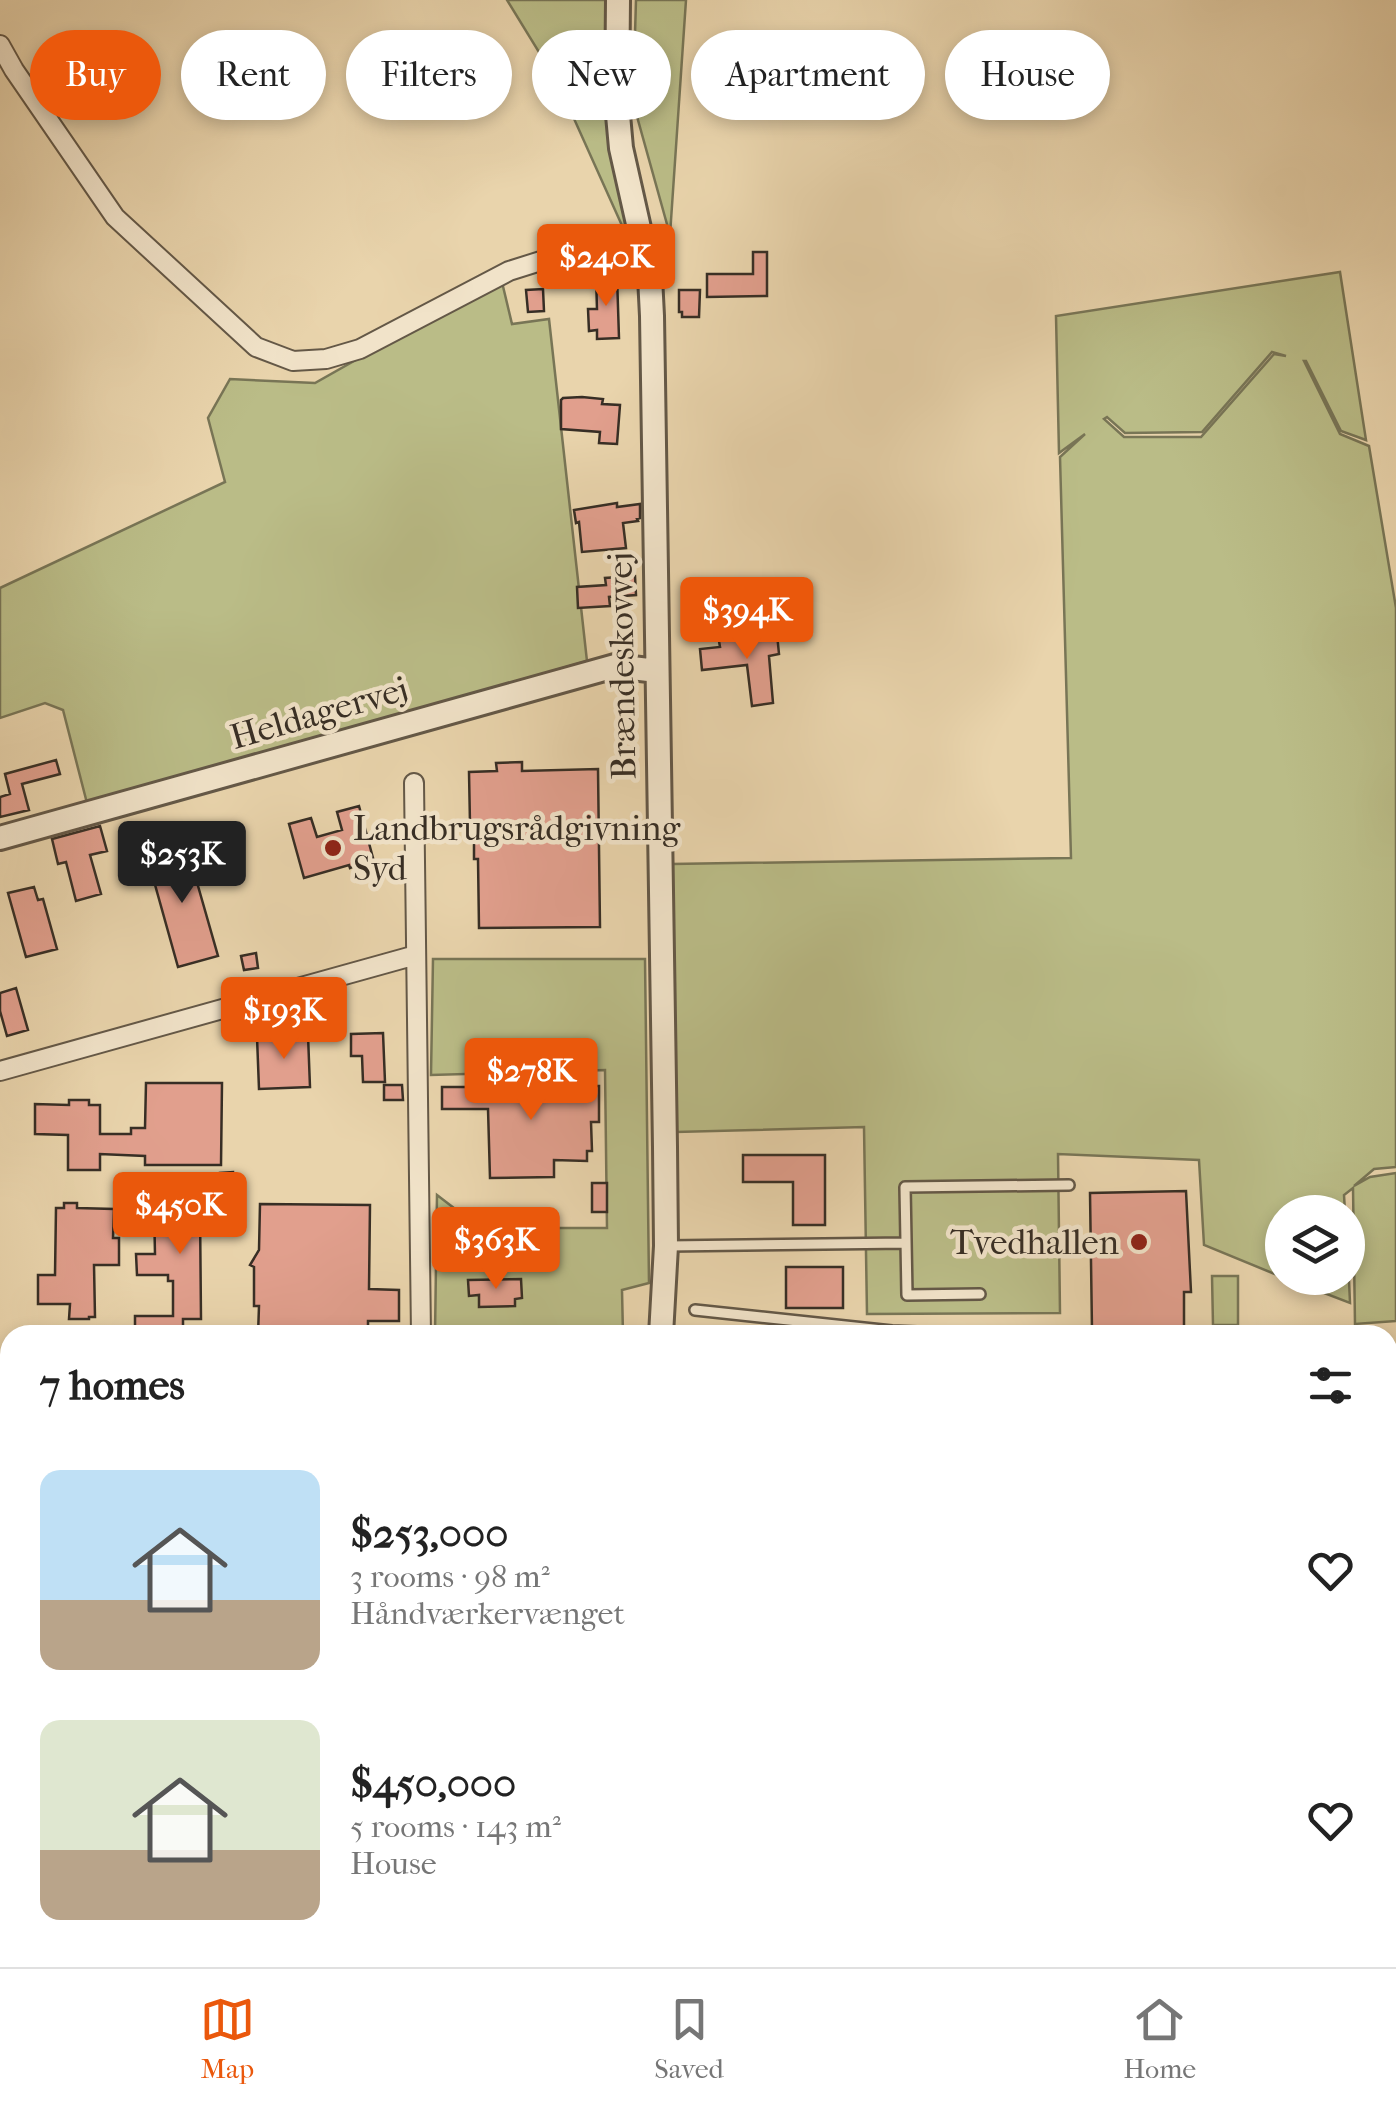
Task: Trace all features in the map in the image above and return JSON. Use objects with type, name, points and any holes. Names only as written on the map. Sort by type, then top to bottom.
[{"type":"street","name":"Brændeskovvej","points":[[618,0],[620,133],[650,277],[652,316],[666,1246],[662,1325]]},
{"type":"street","points":[[0,45],[115,217],[256,347],[293,361],[326,359],[360,349],[509,271],[579,249],[641,237]]},
{"type":"street","name":"Heldagervej","points":[[0,838],[615,666],[657,671]]},
{"type":"street","points":[[414,783],[421,1325]]},
{"type":"street","points":[[0,1071],[416,956]]},
{"type":"lane","points":[[980,1294],[906,1295],[905,1187],[1069,1185]]},
{"type":"lane","points":[[666,1246],[906,1243]]},
{"type":"lane","points":[[695,1310],[829,1325]]},
{"type":"green space","points":[[507,0],[614,0],[617,30],[532,30],[532,41]]},
{"type":"green space","points":[[636,0],[686,0],[670,235],[638,120],[671,120],[671,30],[635,30]]},
{"type":"green space","points":[[575,120],[624,120],[633,227],[624,230]]},
{"type":"green space","points":[[1340,272],[1366,440],[1341,431],[1304,361],[1340,434],[1369,446],[1396,608],[1396,1167],[1374,1169],[1354,1186],[1370,1177],[1396,1173],[1396,1321],[1355,1324],[1355,1295],[1365,1295],[1365,1195],[1353,1195],[1353,1188],[1344,1195],[1265,1195],[1265,1270],[1204,1245],[1199,1160],[1058,1154],[1060,1313],[867,1314],[864,1127],[676,1132],[672,864],[1071,858],[1060,457],[1085,434],[1059,453],[1056,316]],"holes":[[[1272,352],[1286,356],[1274,354],[1201,437],[1124,437],[1104,419],[1107,417],[1125,433],[1202,432]]]},
{"type":"green space","points":[[501,278],[512,324],[549,319],[587,661],[88,807],[63,710],[45,703],[0,718],[0,588],[225,482],[208,418],[230,379],[315,383]]},
{"type":"green space","points":[[433,959],[645,959],[649,1283],[622,1290],[623,1325],[435,1325],[437,1195],[480,1228],[607,1228],[605,1070],[431,1075]]},
{"type":"green space","points":[[1212,1276],[1238,1276],[1238,1325],[1213,1325]]},
{"type":"green space","points":[[1329,1295],[1350,1295],[1350,1303]]},
{"type":"building","points":[[753,252],[767,252],[767,296],[707,297],[707,274],[753,274]]},
{"type":"building","points":[[596,276],[617,276],[619,338],[597,339],[597,330],[589,331],[588,309],[597,309]]},
{"type":"building","points":[[543,289],[544,311],[528,312],[526,290]]},
{"type":"building","points":[[679,290],[700,290],[699,317],[682,317]]},
{"type":"building","points":[[582,397],[620,405],[617,444],[599,443],[600,432],[561,429],[561,400]]},
{"type":"building","points":[[617,503],[617,507],[640,504],[638,521],[623,523],[626,548],[582,552],[574,510]]},
{"type":"building","points":[[635,576],[636,595],[609,597],[610,606],[578,608],[577,587],[606,585],[605,578]]},
{"type":"building","points":[[777,634],[779,654],[769,656],[773,703],[752,706],[747,665],[702,670],[700,649],[720,647],[719,641]]},
{"type":"building","points":[[56,760],[60,774],[22,784],[29,810],[0,817],[0,797],[10,794],[5,774]]},
{"type":"building","points":[[522,762],[522,771],[598,769],[600,927],[479,928],[478,859],[474,859],[474,824],[470,824],[469,772],[497,771],[496,763]]},
{"type":"building","name":"Landbrugsrådgivning Syd","points":[[359,806],[373,858],[350,868],[349,865],[304,878],[289,824],[311,818],[317,837],[342,830],[337,812]]},
{"type":"building","points":[[100,826],[107,851],[90,855],[101,894],[76,901],[66,862],[58,864],[52,839]]},
{"type":"building","points":[[186,844],[218,956],[178,967],[147,856]]},
{"type":"building","points":[[34,887],[38,900],[43,899],[57,949],[26,957],[8,893]]},
{"type":"building","points":[[256,953],[258,968],[244,970],[241,956]]},
{"type":"building","points":[[16,988],[28,1030],[7,1036],[0,993]]},
{"type":"building","points":[[383,1033],[385,1082],[363,1082],[362,1056],[351,1056],[351,1034]]},
{"type":"building","points":[[308,1035],[310,1087],[259,1089],[257,1037]]},
{"type":"building","points":[[488,1074],[528,1074],[528,1086],[599,1086],[599,1122],[591,1122],[592,1151],[587,1151],[587,1161],[554,1160],[554,1177],[490,1178],[488,1109],[442,1109],[442,1087],[488,1087]]},
{"type":"building","points":[[146,1083],[222,1083],[221,1165],[145,1165],[145,1156],[100,1154],[100,1170],[68,1170],[68,1135],[35,1134],[35,1104],[69,1105],[69,1100],[89,1100],[89,1105],[100,1105],[100,1134],[131,1134],[131,1128],[145,1128]]},
{"type":"building","points":[[384,1085],[402,1085],[403,1100],[384,1100]]},
{"type":"building","points":[[743,1155],[825,1155],[825,1225],[793,1225],[793,1182],[743,1182]]},
{"type":"building","points":[[233,1172],[234,1209],[200,1210],[201,1319],[183,1319],[183,1325],[135,1325],[135,1316],[173,1316],[173,1281],[168,1281],[168,1275],[137,1275],[136,1254],[155,1254],[154,1206],[173,1205],[173,1196],[221,1195],[220,1173]]},
{"type":"building","points":[[592,1183],[607,1183],[607,1212],[592,1212]]},
{"type":"building","name":"Tvedhallen","points":[[1186,1191],[1191,1292],[1184,1292],[1184,1325],[1092,1325],[1090,1193]]},
{"type":"building","points":[[64,1203],[77,1203],[77,1208],[114,1209],[113,1238],[119,1238],[119,1265],[94,1265],[95,1317],[89,1319],[69,1319],[70,1304],[38,1304],[38,1275],[55,1275],[56,1208],[64,1208]]},
{"type":"building","points":[[260,1204],[370,1205],[369,1289],[399,1290],[399,1321],[368,1321],[368,1325],[258,1325],[254,1267],[250,1265],[259,1250]]},
{"type":"building","points":[[786,1267],[843,1267],[843,1308],[786,1308]]},
{"type":"building","points":[[521,1279],[522,1298],[515,1299],[515,1306],[479,1307],[479,1295],[469,1296],[468,1280]]},
{"type":"place","name":"Landbrugsrådgivning Syd","points":[[333,848]]},
{"type":"place","name":"Tvedhallen","points":[[1139,1242]]}]
